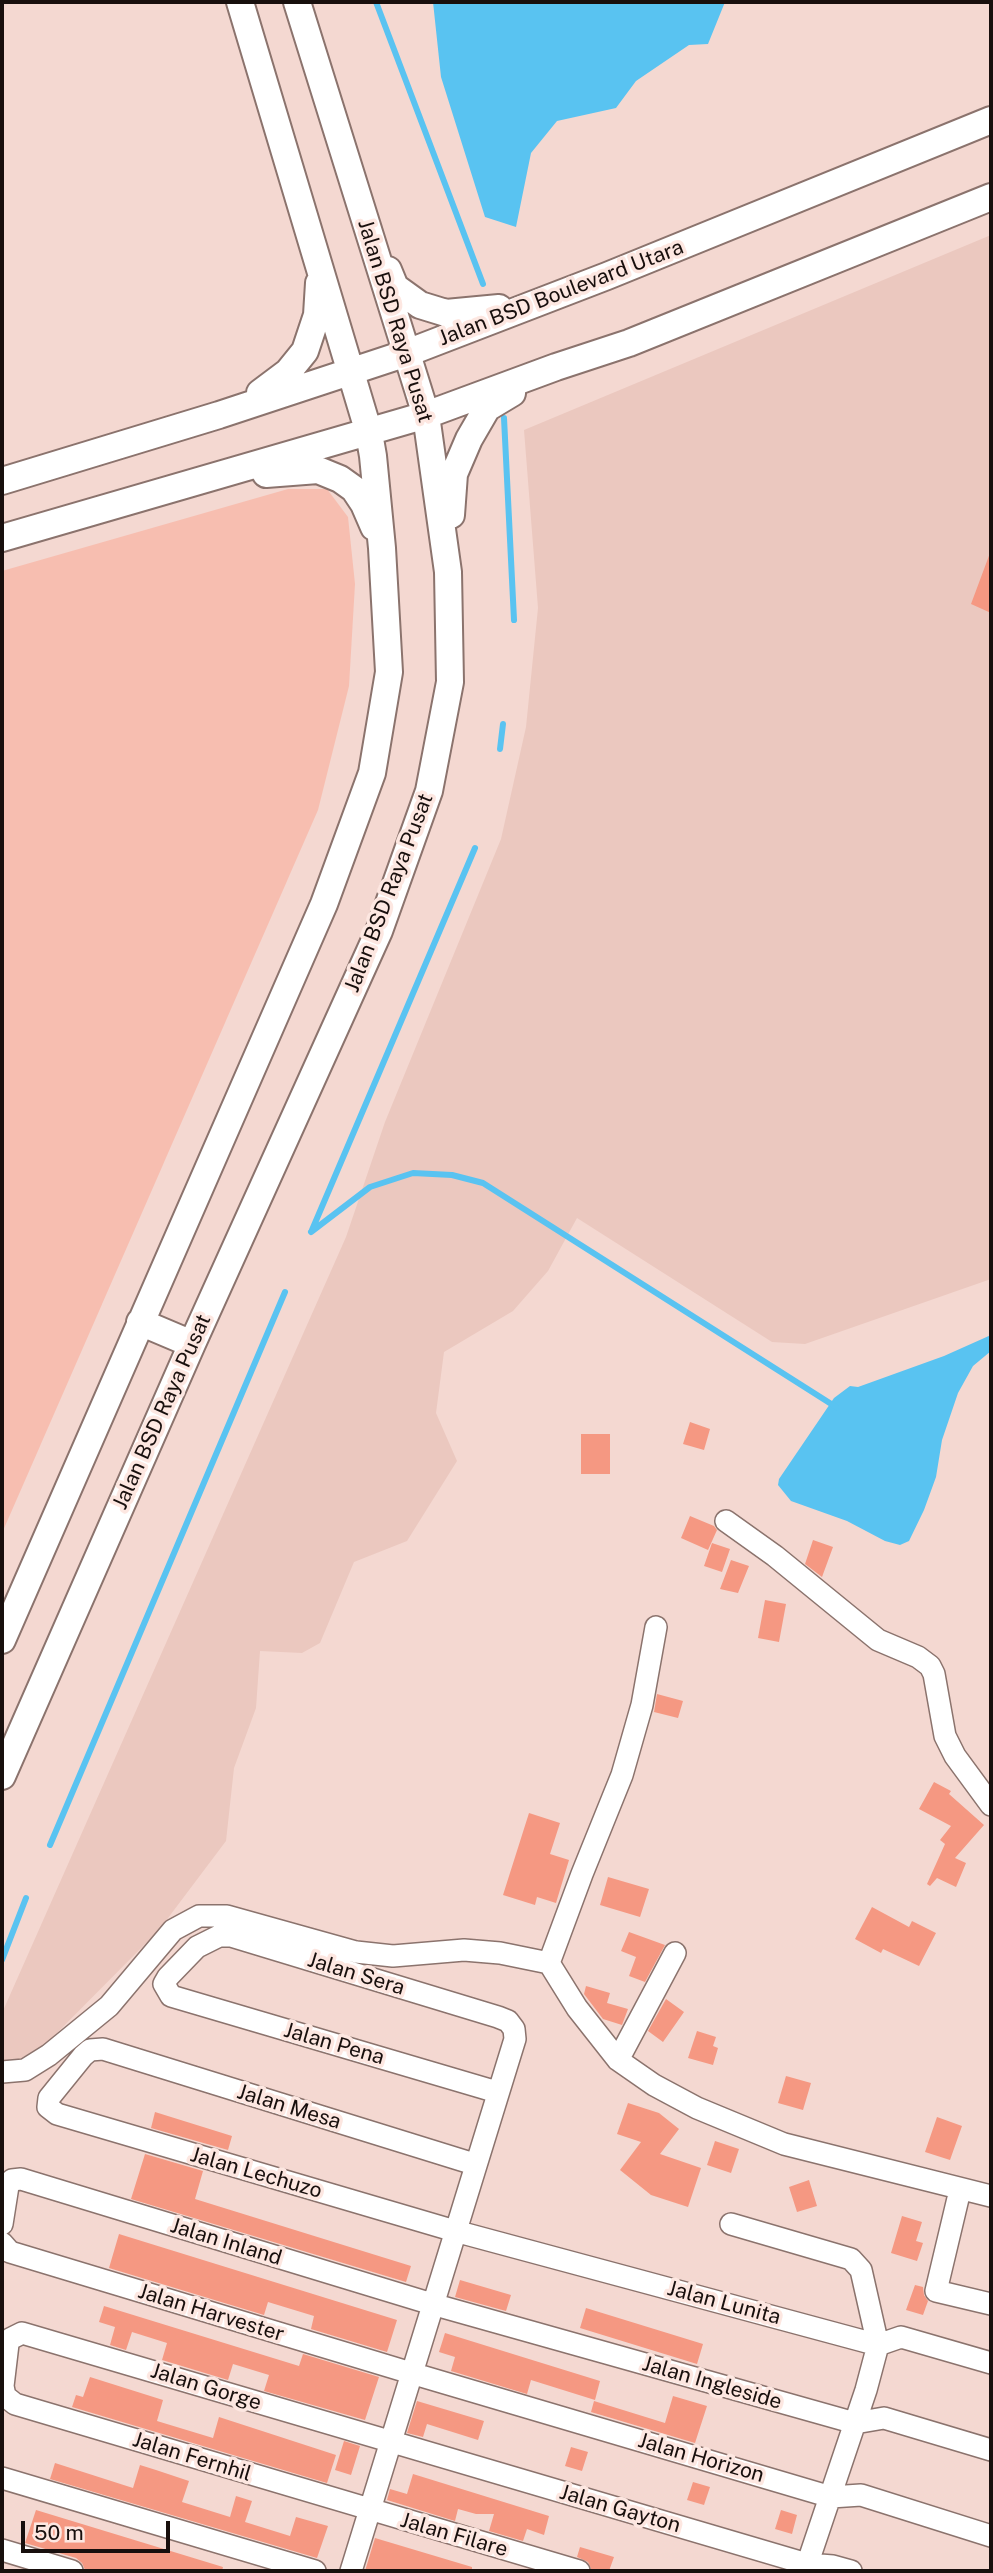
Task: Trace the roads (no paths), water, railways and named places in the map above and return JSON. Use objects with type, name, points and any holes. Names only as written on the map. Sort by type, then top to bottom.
[{"type":"main road","points":[[2,1640],[324,904],[372,773],[389,672],[382,548],[369,433],[240,2]]},
{"type":"main road","name":"Jalan BSD Raya Pusat","points":[[2,1776],[192,1344],[379,931],[429,791],[450,682],[448,572],[426,415],[297,2]]},
{"type":"main road","name":"Jalan BSD Boulevard Utara","points":[[2,481],[407,354],[991,120]]},
{"type":"main road","points":[[2,538],[426,415],[629,343],[991,197]]},
{"type":"main road","points":[[361,207],[395,287],[420,305],[446,313],[530,305]]},
{"type":"main road","points":[[241,407],[288,372],[305,351],[317,314],[320,270]]},
{"type":"main road","points":[[448,572],[454,474],[469,439],[487,408],[556,367]]},
{"type":"main road","points":[[226,474],[318,470],[340,479],[354,489],[364,505],[382,548]]},
{"type":"main road","points":[[140,1322],[192,1344]]},
{"type":"street","points":[[726,1521],[775,1556],[878,1640],[918,1657],[930,1666],[934,1674],[945,1736],[991,1805]]},
{"type":"street","points":[[549,1964],[622,1775],[642,1705],[656,1627]]},
{"type":"street","points":[[2,2072],[25,2070],[49,2055],[109,2006],[173,1930],[199,1916],[227,1916],[369,1953],[393,1956],[464,1950],[500,1953],[549,1964],[577,2008],[618,2060],[653,2085],[697,2108],[784,2144],[991,2196]]},
{"type":"street","name":"Jalan Sera","points":[[171,1996],[164,1984],[197,1947],[212,1939],[231,1936],[508,2021],[514,2029],[515,2039],[496,2092]]},
{"type":"street","points":[[618,2060],[675,1954]]},
{"type":"street","name":"Jalan Pena","points":[[171,1996],[496,2092]]},
{"type":"street","name":"Jalan Mesa","points":[[57,2114],[48,2107],[54,2089],[90,2050],[103,2049],[474,2164]]},
{"type":"street","points":[[351,2571],[496,2092]]},
{"type":"street","name":"Jalan Lechuzo","points":[[57,2114],[455,2231]]},
{"type":"street","name":"Jalan Inland","points":[[2,2224],[8,2186],[12,2180],[21,2179],[432,2304]]},
{"type":"street","points":[[960,2190],[936,2291],[991,2304]]},
{"type":"street","points":[[731,2224],[851,2259],[861,2270],[878,2345],[806,2568]]},
{"type":"street","name":"Jalan Lunita","points":[[455,2231],[878,2345],[901,2337],[991,2363]]},
{"type":"street","name":"Jalan Harvester","points":[[6,2248],[411,2373]]},
{"type":"street","name":"Jalan Ingleside","points":[[432,2304],[855,2423],[884,2418],[991,2450]]},
{"type":"street","name":"Jalan Gorge","points":[[15,2404],[5,2396],[3,2386],[8,2344],[10,2339],[22,2333],[390,2442]]},
{"type":"street","name":"Jalan Horizon","points":[[411,2373],[831,2497],[861,2495],[991,2536]]},
{"type":"street","name":"Jalan Fernhil","points":[[15,2404],[369,2510]]},
{"type":"street","name":"Jalan Gayton","points":[[390,2442],[806,2568],[833,2566],[850,2571]]},
{"type":"street","points":[[2,2478],[315,2571]]},
{"type":"street","name":"Jalan Filare","points":[[369,2510],[579,2571]]},
{"type":"street","points":[[2,2550],[72,2571]]},
{"type":"water","points":[[433,2],[725,2],[708,44],[689,45],[636,81],[616,108],[557,121],[531,153],[516,227],[485,217],[441,77]]},
{"type":"water","points":[[991,1335],[991,1351],[973,1366],[958,1393],[942,1440],[936,1477],[909,1541],[900,1545],[885,1541],[847,1521],[791,1501],[778,1485],[779,1479],[834,1398],[850,1386],[858,1387],[944,1356]]},
{"type":"waterway","points":[[376,2],[483,284]]},
{"type":"waterway","points":[[504,418],[514,620]]},
{"type":"waterway","points":[[500,749],[503,724]]},
{"type":"waterway","points":[[312,1230],[475,848]]},
{"type":"waterway","points":[[311,1232],[370,1187],[413,1173],[452,1175],[483,1183],[836,1407]]},
{"type":"waterway","points":[[50,1845],[285,1292]]},
{"type":"waterway","points":[[2,1960],[26,1898]]}]
